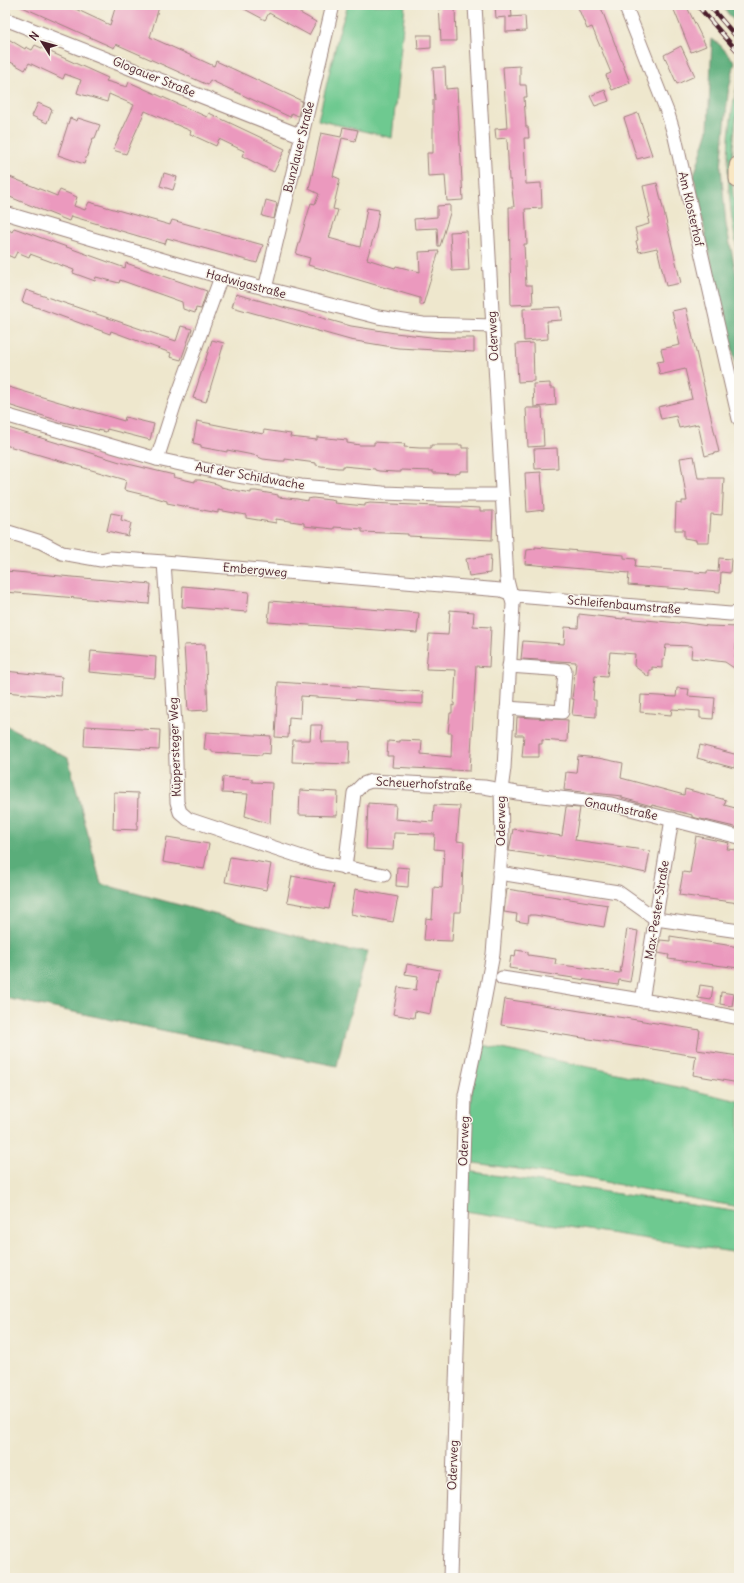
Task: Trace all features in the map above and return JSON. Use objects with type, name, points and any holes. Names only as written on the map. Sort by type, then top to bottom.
[{"type":"main road","points":[[739,166],[739,179]]},
{"type":"street","name":"Oderweg","points":[[450,1578],[465,1095],[493,954],[502,841],[501,790],[504,768],[513,604],[507,580],[475,5]]},
{"type":"street","name":"Am Klosterhof","points":[[625,5],[668,114],[675,138],[739,419]]},
{"type":"street","name":"Bunzlauer Straße","points":[[265,289],[332,6]]},
{"type":"street","name":"Glogauer Straße","points":[[5,19],[302,136]]},
{"type":"street","name":"Hadwigastraße","points":[[5,213],[221,277],[378,317],[422,324],[493,326]]},
{"type":"street","points":[[157,459],[174,406],[221,277]]},
{"type":"street","name":"Auf der Schildwache","points":[[5,415],[157,459],[231,475],[301,486],[383,493],[502,495]]},
{"type":"street","name":"Embergweg","points":[[5,531],[41,542],[62,553],[101,560],[109,558],[164,562],[501,590],[510,593]]},
{"type":"street","name":"Küppersteger Weg","points":[[164,562],[175,725],[177,802],[180,812],[188,819],[314,861],[384,875]]},
{"type":"street","name":"Schleifenbaumstraße","points":[[510,593],[517,596],[739,614]]},
{"type":"street","points":[[507,708],[562,712],[565,670],[509,666]]},
{"type":"street","name":"Scheuerhofstraße","points":[[345,868],[354,794],[363,784],[371,781],[484,787],[501,790]]},
{"type":"street","name":"Gnauthstraße","points":[[501,790],[611,804],[739,837]]},
{"type":"street","name":"Max-Pester-Straße","points":[[642,1001],[672,819]]},
{"type":"street","points":[[499,873],[618,892],[656,919],[739,931]]},
{"type":"street","points":[[502,978],[685,1007],[739,1018]]},
{"type":"green space","points":[[348,5],[405,5],[392,138],[318,120],[339,32]]},
{"type":"green space","points":[[723,5],[736,5],[737,24],[725,10],[726,9]]},
{"type":"green space","points":[[712,39],[720,45],[735,62],[728,93],[721,168],[726,225],[739,287],[739,376],[711,263],[694,176],[708,130]]},
{"type":"green space","points":[[739,79],[733,146],[732,179],[739,257],[731,213],[728,168],[730,123]]},
{"type":"green space","points":[[5,725],[68,758],[101,884],[348,950],[368,951],[343,1038],[337,1066],[5,998]]},
{"type":"green space","points":[[482,1045],[603,1070],[739,1101],[739,1207],[583,1178],[467,1162],[471,1096]]},
{"type":"green space","points":[[467,1171],[739,1212],[739,1253],[465,1211]]},
{"type":"building","points":[[18,5],[67,5],[110,25],[116,5],[152,5],[159,7],[150,37],[214,66],[216,61],[302,101],[298,116],[292,113],[290,117],[210,80],[208,85],[116,44],[114,48]]},
{"type":"building","points":[[237,5],[286,5],[316,22],[309,35],[269,13],[265,20]]},
{"type":"building","points":[[439,5],[455,5],[456,41],[441,41]]},
{"type":"building","points":[[495,5],[511,5],[512,17],[525,16],[526,31],[506,32],[506,17],[496,18]]},
{"type":"building","points":[[577,5],[600,5],[630,83],[612,90],[606,75],[611,73],[604,56],[592,27],[587,29]]},
{"type":"building","points":[[672,5],[686,5],[706,46],[691,52]]},
{"type":"building","points":[[417,35],[431,35],[431,48],[418,49]]},
{"type":"building","points":[[5,37],[25,49],[26,47],[32,50],[35,45],[108,78],[106,81],[127,87],[129,82],[207,117],[209,113],[285,149],[274,172],[242,156],[244,151],[219,139],[216,146],[190,134],[191,131],[145,111],[126,154],[113,150],[134,105],[109,94],[107,102],[77,93],[81,80],[65,74],[63,79],[29,63],[25,70],[5,59]]},
{"type":"building","points":[[681,46],[695,76],[677,84],[664,55]]},
{"type":"building","points":[[520,66],[520,85],[526,85],[527,97],[524,97],[526,127],[528,127],[529,138],[524,138],[526,184],[541,183],[542,208],[525,209],[527,244],[524,244],[526,285],[532,285],[533,304],[511,305],[509,207],[514,207],[511,180],[509,180],[507,138],[496,139],[495,129],[507,128],[503,67]]},
{"type":"building","points":[[445,67],[446,89],[457,88],[463,200],[447,201],[445,175],[428,176],[427,153],[433,153],[433,100],[435,100],[433,68]]},
{"type":"building","points":[[605,90],[609,101],[595,106],[590,96]]},
{"type":"building","points":[[38,103],[52,109],[47,123],[32,116]]},
{"type":"building","points":[[638,113],[652,155],[637,159],[624,118]]},
{"type":"building","points":[[70,118],[77,121],[78,118],[100,125],[95,138],[93,138],[84,164],[58,155]]},
{"type":"building","points":[[343,127],[358,130],[355,141],[342,138],[333,176],[340,179],[333,209],[338,210],[329,238],[360,247],[367,208],[379,210],[376,229],[367,259],[395,268],[396,266],[420,272],[419,252],[439,251],[423,305],[420,305],[420,298],[308,265],[310,258],[296,254],[311,203],[315,204],[319,194],[309,189],[321,133],[341,137]]},
{"type":"building","points":[[164,173],[177,177],[173,190],[160,186]]},
{"type":"building","points":[[5,175],[57,196],[60,190],[77,197],[74,206],[85,210],[89,202],[170,225],[172,220],[263,245],[257,263],[167,238],[165,244],[71,216],[69,221],[5,195]]},
{"type":"building","points":[[657,183],[681,283],[666,286],[657,248],[639,252],[636,241],[638,240],[635,228],[649,224],[648,218],[650,217],[643,186]]},
{"type":"building","points":[[266,200],[277,203],[274,219],[262,216]]},
{"type":"building","points":[[450,205],[450,213],[440,246],[438,246],[437,228],[415,229],[414,219],[437,217],[437,206]]},
{"type":"building","points":[[5,227],[12,232],[14,228],[125,268],[126,263],[207,291],[201,309],[196,308],[195,313],[183,309],[182,302],[120,280],[119,283],[96,277],[95,281],[73,273],[74,270],[30,254],[29,257],[17,252],[14,258],[5,254]]},
{"type":"building","points":[[467,231],[469,270],[452,271],[450,232]]},
{"type":"building","points":[[26,290],[176,341],[181,326],[192,329],[181,360],[170,357],[171,353],[111,331],[110,334],[22,302]]},
{"type":"building","points":[[236,294],[351,326],[440,338],[474,338],[474,352],[398,348],[350,340],[232,307]]},
{"type":"building","points":[[561,307],[562,320],[547,321],[548,339],[524,341],[523,309]]},
{"type":"building","points":[[686,308],[719,452],[705,456],[698,424],[679,428],[676,416],[661,419],[658,407],[692,399],[685,369],[660,375],[657,362],[664,361],[661,349],[680,345],[672,311]]},
{"type":"building","points":[[212,340],[224,343],[206,402],[193,398]]},
{"type":"building","points":[[533,343],[534,381],[518,382],[516,344]]},
{"type":"building","points":[[550,383],[550,388],[555,388],[556,405],[534,407],[533,384]]},
{"type":"building","points":[[5,386],[124,421],[125,417],[154,424],[150,440],[107,429],[106,432],[63,422],[5,404]]},
{"type":"building","points":[[526,408],[542,408],[544,446],[528,447]]},
{"type":"building","points":[[197,421],[263,434],[264,430],[291,434],[290,437],[317,440],[317,437],[347,440],[347,443],[360,445],[374,445],[374,442],[405,444],[404,447],[431,448],[431,445],[462,445],[462,448],[469,448],[469,471],[460,471],[460,473],[455,474],[433,473],[433,471],[401,470],[401,472],[396,472],[343,466],[343,468],[338,468],[316,465],[316,463],[285,459],[285,461],[280,461],[263,459],[258,456],[227,450],[227,452],[205,448],[201,447],[201,445],[193,443]]},
{"type":"building","points":[[5,427],[120,462],[174,475],[173,477],[195,482],[195,480],[200,480],[217,484],[221,487],[251,493],[251,491],[256,491],[278,495],[278,497],[308,501],[308,499],[313,498],[335,501],[334,503],[365,506],[365,504],[370,503],[480,508],[480,511],[493,511],[492,540],[362,532],[362,529],[334,527],[334,529],[304,526],[304,523],[276,519],[276,523],[246,518],[246,515],[218,510],[218,513],[167,503],[167,501],[124,490],[126,480],[5,445]]},
{"type":"building","points":[[557,448],[558,468],[535,469],[534,449]]},
{"type":"building","points":[[694,456],[698,478],[724,478],[722,515],[711,514],[709,542],[696,542],[696,540],[684,538],[684,530],[675,530],[676,503],[682,504],[682,501],[687,501],[680,458]]},
{"type":"building","points":[[541,472],[544,510],[527,512],[525,473]]},
{"type":"building","points":[[111,513],[122,515],[121,520],[131,523],[128,536],[107,531]]},
{"type":"building","points":[[535,547],[624,555],[624,558],[636,559],[635,567],[707,573],[707,571],[718,572],[719,558],[731,559],[730,573],[721,572],[720,592],[628,585],[629,573],[525,564],[527,550],[535,549]]},
{"type":"building","points":[[491,555],[490,573],[469,576],[466,559]]},
{"type":"building","points":[[5,571],[151,584],[149,604],[5,592]]},
{"type":"building","points":[[183,586],[249,592],[247,612],[182,607]]},
{"type":"building","points":[[270,601],[419,613],[417,633],[268,622]]},
{"type":"building","points":[[450,610],[474,612],[473,626],[491,627],[489,667],[476,666],[470,771],[392,767],[393,756],[387,756],[388,741],[422,741],[421,754],[451,757],[452,733],[448,733],[450,713],[452,713],[452,705],[454,706],[456,670],[426,669],[429,634],[448,635]]},
{"type":"building","points":[[579,614],[623,619],[680,622],[708,626],[738,627],[734,668],[725,662],[691,658],[692,646],[666,645],[664,659],[662,659],[662,668],[652,667],[652,670],[649,670],[649,677],[634,666],[635,654],[610,652],[607,677],[595,676],[593,700],[596,700],[596,717],[572,715],[574,699],[572,699],[576,662],[521,659],[523,641],[564,644],[565,627],[578,628]]},
{"type":"building","points":[[205,644],[208,710],[188,711],[184,645]]},
{"type":"building","points":[[91,651],[156,657],[155,678],[89,672]]},
{"type":"building","points":[[5,671],[62,677],[61,696],[5,692]]},
{"type":"building","points":[[278,682],[423,692],[423,704],[301,696],[300,718],[289,717],[288,738],[275,737]]},
{"type":"building","points":[[677,688],[689,689],[688,696],[715,698],[713,719],[700,718],[700,711],[672,709],[671,715],[640,712],[641,695],[676,697]]},
{"type":"building","points":[[517,717],[568,720],[567,742],[542,740],[542,744],[539,744],[539,757],[522,757],[524,735],[516,735]]},
{"type":"building","points":[[311,725],[322,725],[321,742],[350,742],[349,764],[292,762],[293,740],[310,740]]},
{"type":"building","points":[[85,726],[160,730],[159,750],[84,746]]},
{"type":"building","points":[[206,732],[271,736],[270,754],[262,753],[262,755],[212,752],[212,750],[204,749]]},
{"type":"building","points":[[700,745],[738,755],[734,768],[697,758]]},
{"type":"building","points":[[578,756],[623,763],[621,778],[684,795],[685,789],[726,800],[724,805],[739,809],[739,828],[622,798],[622,796],[564,790],[566,772],[576,773]]},
{"type":"building","points":[[223,777],[252,779],[252,782],[272,783],[270,824],[245,816],[248,794],[222,793]]},
{"type":"building","points":[[300,790],[338,792],[337,816],[299,815]]},
{"type":"building","points":[[114,792],[138,793],[137,830],[113,829]]},
{"type":"building","points":[[368,803],[396,805],[395,819],[433,822],[434,805],[460,806],[457,841],[464,842],[461,912],[454,912],[452,941],[424,940],[426,918],[432,919],[434,887],[442,888],[444,850],[434,849],[435,834],[394,833],[393,850],[366,849]]},
{"type":"building","points":[[566,807],[580,808],[575,840],[650,851],[646,873],[607,865],[509,851],[513,829],[562,836]]},
{"type":"building","points":[[696,836],[729,843],[727,849],[738,850],[739,903],[679,895],[683,872],[690,873]]},
{"type":"building","points":[[167,837],[209,844],[204,869],[163,862]]},
{"type":"building","points":[[230,857],[271,864],[266,890],[225,882]]},
{"type":"building","points":[[397,867],[409,868],[408,887],[396,886]]},
{"type":"building","points":[[292,876],[334,884],[329,909],[287,902]]},
{"type":"building","points":[[355,889],[398,897],[393,922],[351,914]]},
{"type":"building","points":[[507,889],[608,905],[604,927],[535,915],[529,915],[528,923],[516,921],[517,914],[504,912]]},
{"type":"building","points":[[627,929],[638,931],[630,982],[619,980],[618,985],[509,968],[511,956],[515,957],[516,950],[528,952],[528,955],[556,959],[555,964],[620,973]]},
{"type":"building","points":[[670,936],[739,947],[739,968],[668,959],[669,955],[658,953],[660,940],[670,941]]},
{"type":"building","points":[[407,964],[440,970],[438,980],[436,980],[430,1014],[415,1011],[414,1018],[393,1014],[398,987],[416,990],[418,976],[405,974]]},
{"type":"building","points":[[700,985],[713,987],[711,1000],[698,998]]},
{"type":"building","points":[[721,992],[734,994],[732,1006],[720,1004]]},
{"type":"building","points":[[505,999],[700,1030],[697,1050],[739,1056],[739,1083],[693,1075],[696,1056],[501,1025]]},
{"type":"railway","points":[[697,5],[739,53]]},
{"type":"railway","points":[[709,5],[739,40]]}]
